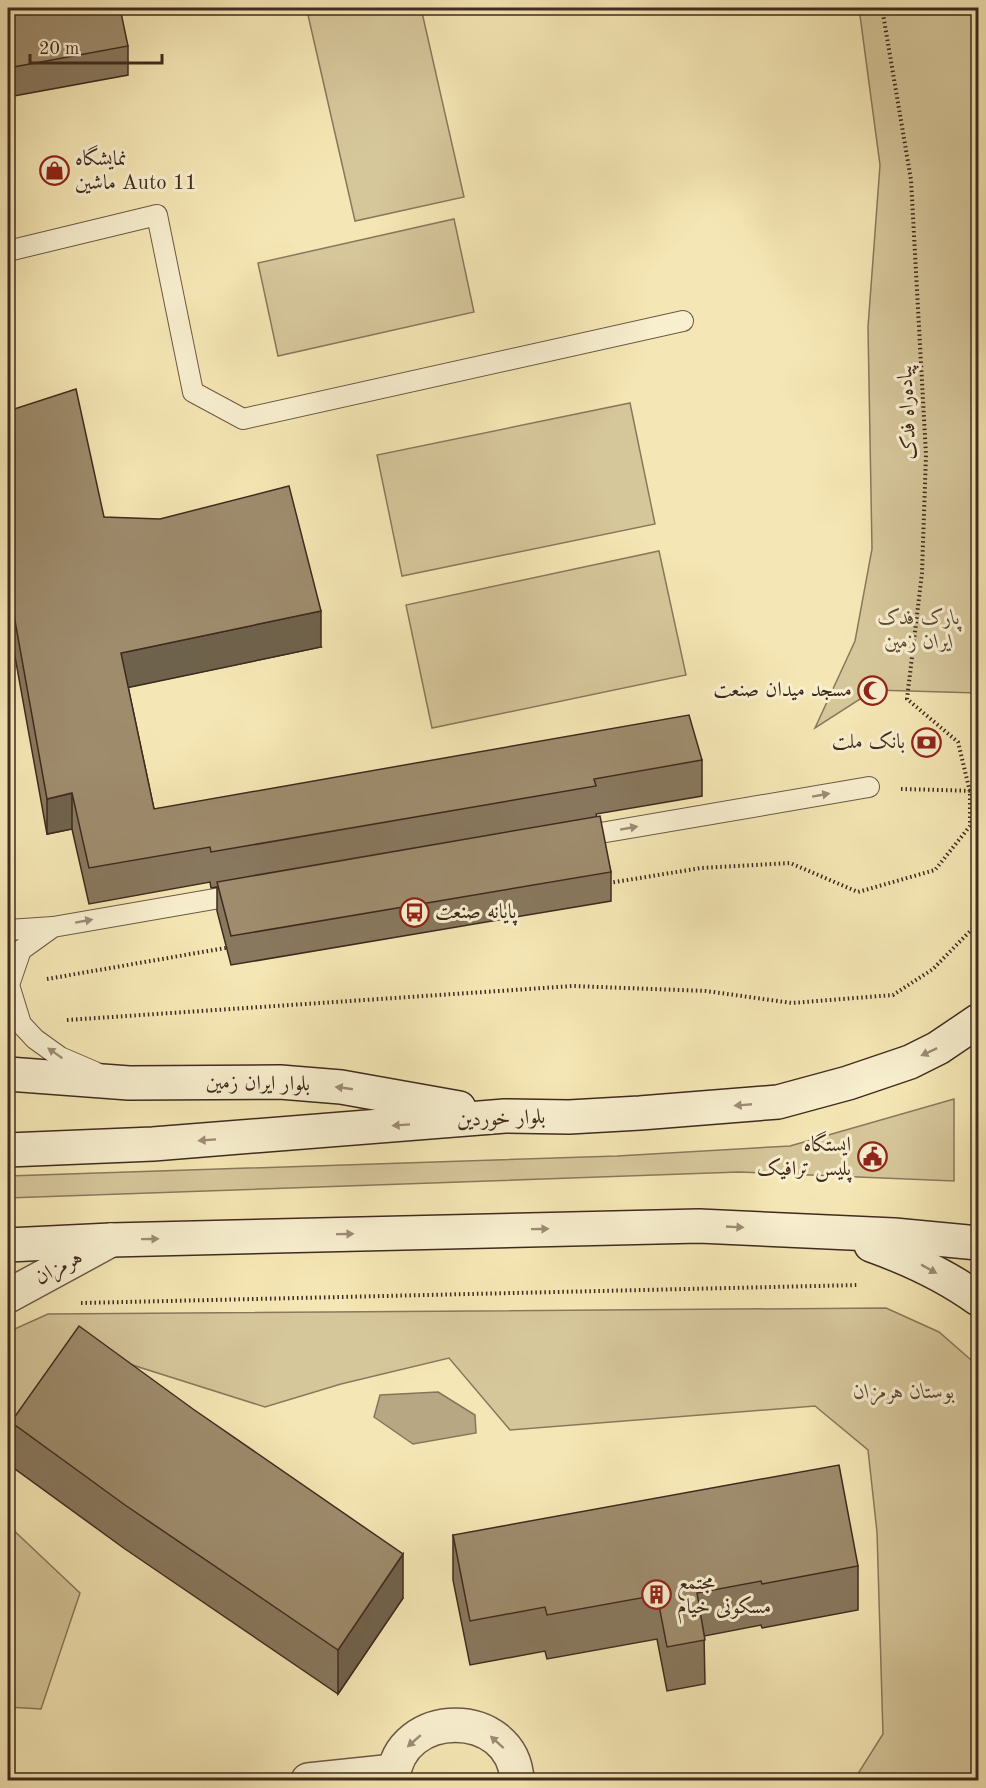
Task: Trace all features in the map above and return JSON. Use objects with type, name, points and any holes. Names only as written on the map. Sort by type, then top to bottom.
[{"type":"main road","name":"بلوار خوردین","points":[[8,1150],[153,1144],[505,1116],[568,1117],[778,1102],[848,1083],[910,1062],[938,1048],[978,1021]]},
{"type":"main road","name":"بلوار ایران زمین","points":[[8,1074],[129,1083],[280,1082],[341,1087],[505,1116]]},
{"type":"main road","points":[[8,1245],[111,1240],[699,1226],[894,1235],[978,1243]]},
{"type":"main road","points":[[814,1231],[866,1243],[914,1261],[963,1288],[978,1299]]},
{"type":"main road","name":"هرمزان","points":[[8,1296],[111,1240]]},
{"type":"main road","points":[[308,1780],[393,1776],[403,1752],[417,1736],[436,1727],[457,1724],[478,1728],[496,1739],[510,1755],[517,1780]]},
{"type":"lane","points":[[8,251],[157,215],[193,392],[243,419],[682,321]]},
{"type":"lane","points":[[562,840],[869,787]]},
{"type":"lane","points":[[8,930],[53,927],[266,890]]},
{"type":"lane","points":[[53,927],[21,950],[9,985],[21,1024],[35,1039],[60,1057],[82,1068],[129,1083]]},
{"type":"path","name":"پیاده‌راه فدک","points":[[882,8],[911,180],[926,455],[922,573],[907,699],[958,742],[970,792]]},
{"type":"path","points":[[975,8],[978,103]]},
{"type":"path","points":[[869,787],[978,791]]},
{"type":"path","points":[[607,884],[701,868],[790,863],[858,892],[935,870],[970,826],[970,792]]},
{"type":"path","points":[[59,1021],[573,986],[706,991],[792,1003],[893,995],[933,969],[978,923]]},
{"type":"path","points":[[9,985],[232,947]]},
{"type":"path","points":[[77,1303],[865,1285]]},
{"type":"green space","points":[[340,8],[421,8],[464,197],[355,221],[308,15]]},
{"type":"green space","name":"پارک فدک ایران زمین","points":[[859,8],[978,8],[978,693],[874,690],[815,728],[855,641],[872,549],[868,327],[880,165]]},
{"type":"green space","points":[[454,219],[474,312],[278,356],[258,263]]},
{"type":"green space","points":[[630,403],[655,524],[402,576],[377,455]]},
{"type":"green space","points":[[659,551],[686,675],[432,728],[406,605]]},
{"type":"green space","points":[[954,1099],[954,1181],[739,1172],[8,1198],[8,1176],[617,1156],[790,1146]]},
{"type":"green space","name":"بوستان هرمزان","points":[[886,1308],[939,1332],[978,1366],[978,1780],[854,1780],[883,1734],[877,1532],[868,1450],[815,1406],[510,1430],[449,1358],[341,1384],[265,1407],[69,1345],[8,1449],[8,1332],[48,1314]]},
{"type":"green space","points":[[8,1525],[80,1593],[41,1709],[8,1707]]},
{"type":"shaded area","points":[[438,1392],[475,1415],[476,1433],[413,1444],[374,1417],[380,1395]]},
{"type":"building","points":[[8,8],[120,8],[128,46],[8,68]]},
{"type":"building","points":[[76,389],[104,517],[160,519],[289,486],[321,611],[121,653],[154,809],[689,715],[702,760],[594,779],[596,786],[211,852],[210,847],[89,868],[72,793],[47,799],[8,582],[8,411]]},
{"type":"building","points":[[600,816],[611,872],[231,936],[217,882]]},
{"type":"building","points":[[79,1326],[193,1409],[403,1554],[338,1650],[125,1505],[11,1422]]},
{"type":"building","points":[[839,1465],[858,1566],[762,1584],[761,1581],[697,1593],[705,1640],[667,1647],[657,1595],[547,1615],[545,1607],[470,1621],[453,1535]]},
{"type":"place","name":"نمایشگاه ماشین Auto 11","points":[[54,171]]},
{"type":"place","name":"مسجد میدان صنعت","points":[[873,690]]},
{"type":"place","name":"بانک ملت","points":[[926,742]]},
{"type":"place","name":"پایانه صنعت","points":[[414,912]]},
{"type":"place","name":"ایستگاه پلیس ترافیک","points":[[872,1157]]},
{"type":"place","name":"مجتمع مسکونی خیام","points":[[656,1595]]}]
